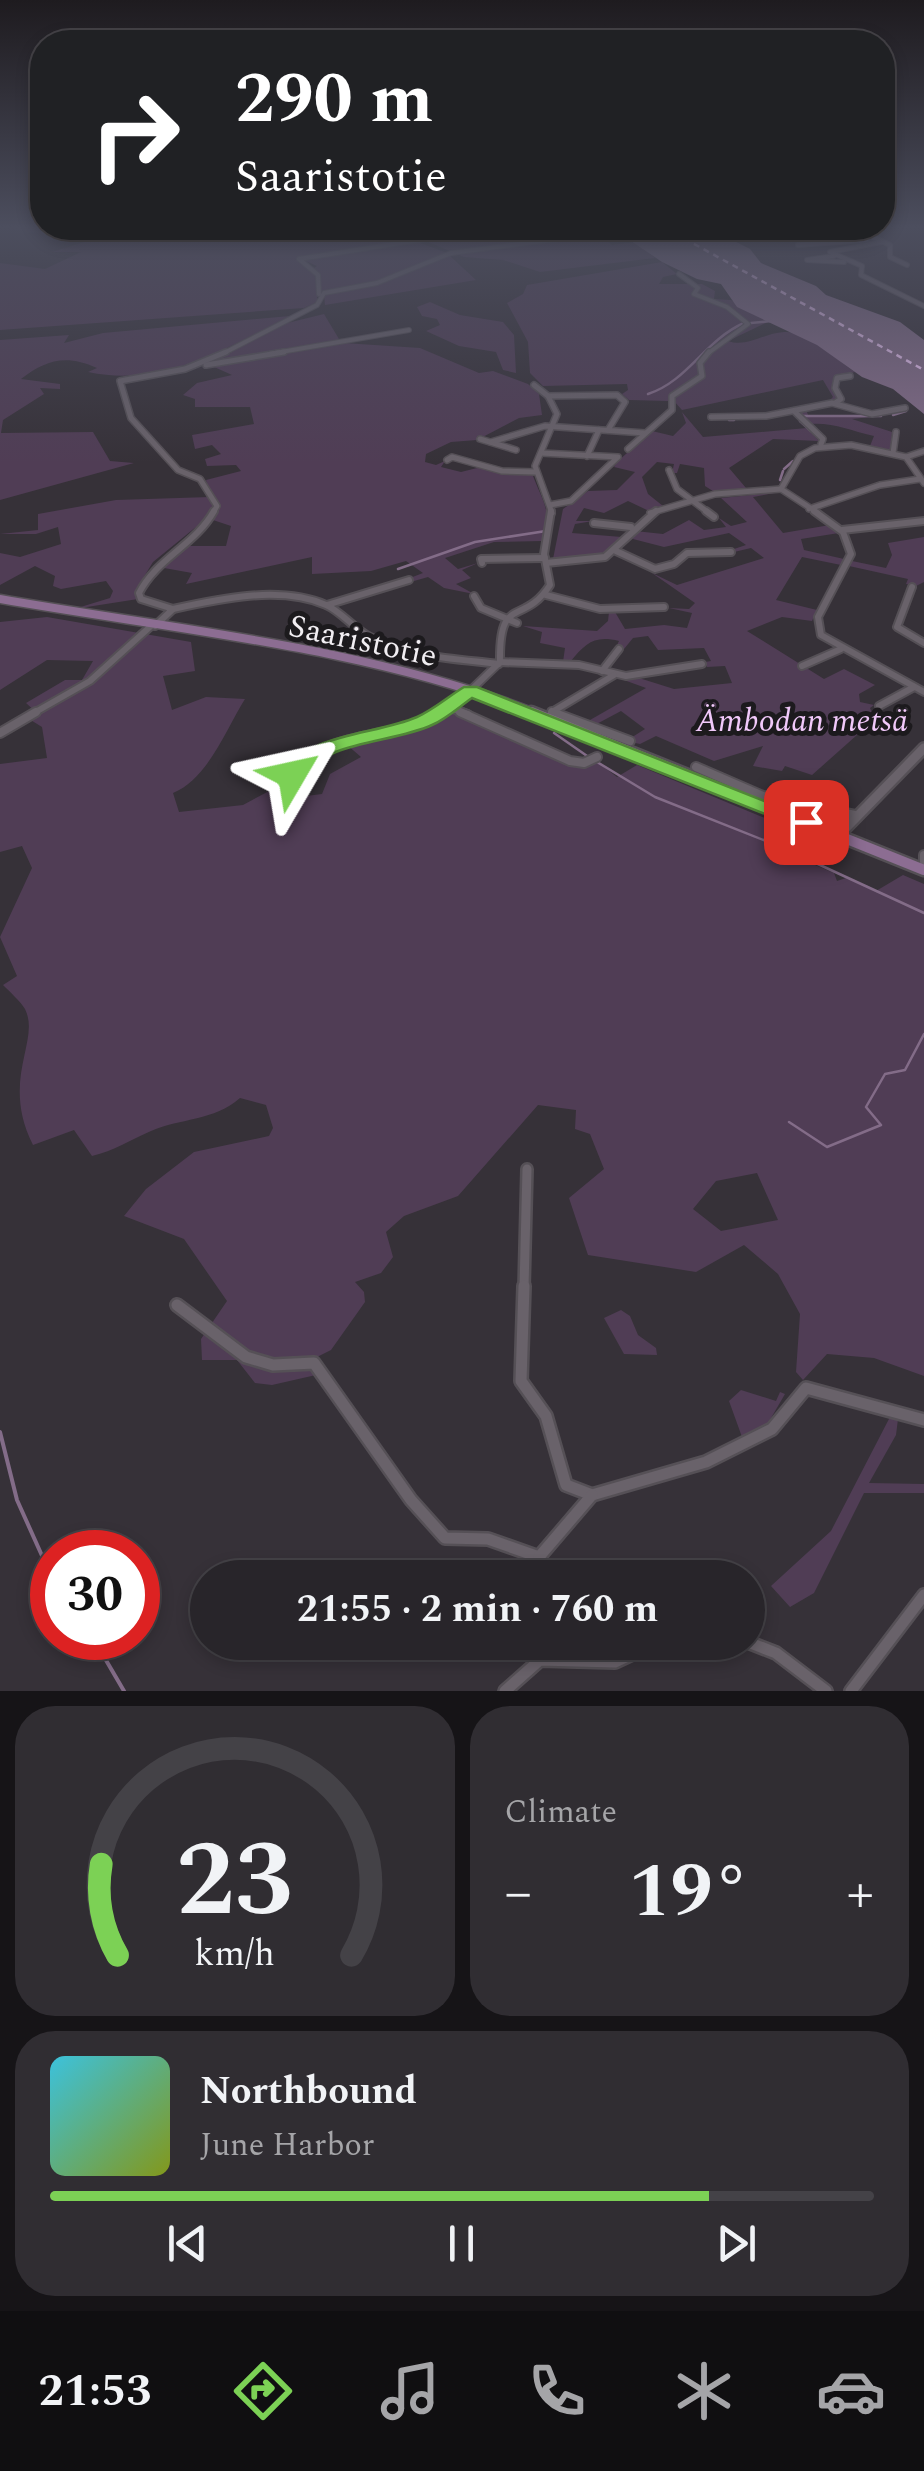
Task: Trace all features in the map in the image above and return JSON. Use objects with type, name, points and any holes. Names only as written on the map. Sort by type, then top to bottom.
[{"type":"main road","name":"Saaristotie","points":[[0,599],[350,660],[470,691],[838,836],[923,862]]},
{"type":"street","points":[[192,367],[315,306]]},
{"type":"street","points":[[628,449],[672,410],[672,396],[702,376],[700,363],[705,356],[734,329],[748,324],[724,306]]},
{"type":"street","points":[[173,609],[142,600],[139,592],[144,575],[206,523],[217,504],[200,479],[178,470],[131,418],[119,384],[192,367],[262,359],[410,330]]},
{"type":"street","points":[[710,418],[836,403],[841,399],[835,388],[837,378],[850,376]]},
{"type":"street","points":[[292,775],[300,763],[325,749],[425,721],[470,691],[500,663],[499,630],[506,619],[546,594],[550,585],[545,561],[554,519],[535,472],[554,426],[556,408],[534,385]]},
{"type":"street","points":[[548,396],[618,394],[626,402],[608,430]]},
{"type":"street","points":[[836,403],[848,411],[865,413],[905,408]]},
{"type":"street","points":[[794,411],[822,441],[906,457],[924,451]]},
{"type":"street","points":[[491,442],[533,427],[645,433]]},
{"type":"street","points":[[587,456],[599,430]]},
{"type":"street","points":[[893,453],[896,432]]},
{"type":"street","points":[[480,439],[516,450]]},
{"type":"street","points":[[782,490],[788,470],[822,441]]},
{"type":"street","points":[[463,451],[450,458],[502,471],[535,472]]},
{"type":"street","points":[[541,453],[618,458],[570,501],[550,505]]},
{"type":"street","points":[[809,509],[880,486],[922,480],[906,457]]},
{"type":"street","points":[[669,470],[676,489],[714,517]]},
{"type":"street","points":[[616,552],[631,527],[653,513],[692,501],[782,490],[842,530],[851,554],[817,622],[821,635],[840,649],[924,692]]},
{"type":"street","points":[[842,530],[924,521]]},
{"type":"street","points":[[594,522],[631,527]]},
{"type":"street","points":[[482,563],[480,559],[590,560],[616,552],[655,569],[670,566],[687,552],[732,552]]},
{"type":"street","points":[[0,733],[90,681],[117,652],[173,609],[238,594],[327,605],[409,580]]},
{"type":"street","points":[[912,587],[897,627],[924,643]]},
{"type":"street","points":[[546,594],[600,609],[664,607]]},
{"type":"street","points":[[474,596],[481,608],[517,623]]},
{"type":"street","points":[[327,605],[371,638],[445,658],[580,665],[614,674],[702,664]]},
{"type":"street","points":[[602,671],[620,649]]},
{"type":"street","points":[[802,666],[840,649]]},
{"type":"street","points":[[614,674],[552,712],[630,741]]},
{"type":"street","points":[[879,706],[914,687]]},
{"type":"street","points":[[446,707],[570,761],[597,757]]},
{"type":"street","points":[[838,836],[855,814],[924,748]]},
{"type":"street","points":[[696,767],[764,796],[855,814]]},
{"type":"street","points":[[528,1169],[521,1381],[543,1408],[554,1432],[558,1469],[566,1485],[592,1495]]},
{"type":"street","points":[[177,1305],[213,1339],[248,1356],[275,1365],[314,1363],[411,1500],[446,1538],[488,1538],[542,1560]]},
{"type":"street","points":[[507,1384],[521,1381]]},
{"type":"street","points":[[540,1557],[592,1495],[689,1468],[744,1444],[772,1429],[806,1388],[924,1420]]},
{"type":"street","points":[[851,1691],[924,1595]]},
{"type":"street","points":[[765,1649],[776,1652],[826,1691]]},
{"type":"street","points":[[505,1691],[533,1660]]},
{"type":"street","points":[[577,1660],[621,1660]]},
{"type":"green space","points":[[0,306],[309,306],[304,308],[0,330]]},
{"type":"green space","points":[[439,306],[460,315],[503,322],[514,335],[516,373],[503,370],[496,352],[459,346],[426,331],[440,325],[437,319],[422,316],[417,307]]},
{"type":"green space","points":[[509,306],[742,306],[770,321],[728,341],[742,343],[777,333],[793,333],[812,340],[855,372],[835,378],[832,388],[838,399],[829,401],[833,397],[823,380],[682,410],[673,400],[704,374],[668,396],[668,401],[629,400],[622,394],[628,390],[627,384],[543,386],[530,373],[528,342]]},
{"type":"green space","points":[[324,314],[339,339],[331,343],[204,364],[275,326]]},
{"type":"green space","points":[[290,316],[218,352],[168,370],[116,376],[88,372],[97,368],[65,360],[30,373],[21,379],[60,384],[60,389],[40,388],[44,394],[3,420],[1,433],[93,432],[110,461],[134,463],[0,500],[0,340],[69,335],[64,343],[103,333]]},
{"type":"green space","points":[[344,343],[420,348],[479,373],[493,371],[528,384],[539,394],[542,415],[519,418],[477,440],[451,442],[426,454],[425,462],[436,465],[445,461],[441,467],[461,472],[481,467],[532,473],[547,514],[542,541],[494,542],[445,558],[458,569],[478,563],[462,570],[471,578],[456,584],[474,594],[444,588],[428,577],[414,581],[410,578],[423,573],[406,561],[371,571],[312,574],[312,557],[186,584],[192,573],[153,566],[182,546],[226,546],[231,526],[207,518],[153,562],[134,593],[138,599],[74,609],[110,598],[113,591],[106,581],[61,589],[53,586],[55,576],[35,566],[0,585],[0,553],[20,557],[61,544],[58,527],[36,534],[0,534],[38,530],[38,514],[116,500],[210,497],[206,480],[241,471],[236,465],[207,466],[205,459],[221,454],[212,445],[195,449],[192,435],[254,424],[250,407],[195,407],[195,399],[183,395],[197,383],[232,375],[212,366]]},
{"type":"green space","points":[[806,409],[808,415],[881,416],[852,419],[892,432],[891,450],[870,446],[874,436],[833,425],[808,424],[799,413]]},
{"type":"green space","points":[[682,412],[703,437],[807,428],[819,441],[773,439],[729,468],[746,488],[716,493],[705,486],[704,468],[680,464],[677,473],[672,473],[674,464],[657,462],[642,477],[648,494],[663,506],[649,511],[628,501],[604,513],[584,508],[576,521],[593,521],[575,524],[572,533],[622,537],[609,550],[591,557],[553,559],[563,509],[588,491],[617,490],[635,472],[614,467],[618,461],[652,431],[673,436],[686,423]]},
{"type":"green space","name":"Ämbodan metsä","points":[[780,492],[753,497],[783,533],[830,525],[839,533],[801,539],[804,550],[844,559],[841,565],[802,557],[776,600],[817,610],[812,621],[782,617],[747,631],[824,679],[844,669],[875,685],[859,694],[860,702],[874,705],[870,708],[875,719],[812,775],[785,766],[782,771],[753,766],[763,746],[714,761],[656,736],[640,744],[626,741],[645,729],[621,711],[591,727],[583,724],[646,688],[621,679],[639,678],[674,689],[732,683],[725,666],[707,667],[705,662],[711,661],[704,648],[658,650],[648,636],[633,638],[624,649],[616,647],[619,641],[603,639],[586,645],[570,662],[563,662],[565,648],[540,643],[542,632],[523,626],[597,631],[608,621],[609,612],[615,612],[625,629],[664,625],[687,628],[692,613],[669,608],[689,609],[695,603],[652,573],[677,585],[764,558],[751,548],[731,550],[746,545],[729,533],[664,547],[633,539],[635,531],[663,534],[689,520],[704,530],[726,527],[719,518],[731,526],[747,522],[721,498]]},
{"type":"green space","points":[[924,537],[924,582],[916,586],[906,584],[908,579],[849,566],[852,561],[886,568],[892,555],[888,543]]},
{"type":"green space","points":[[47,617],[191,642],[195,671],[163,676],[172,710],[206,697],[245,699],[206,765],[173,793],[179,812],[243,805],[271,790],[290,798],[322,794],[330,774],[361,757],[346,744],[383,735],[446,709],[573,765],[596,761],[617,777],[637,765],[784,826],[818,851],[815,865],[834,873],[837,881],[846,878],[876,891],[903,875],[924,884],[924,1376],[874,1358],[827,1354],[803,1380],[796,1372],[800,1314],[778,1274],[744,1245],[696,1272],[588,1255],[569,1198],[604,1169],[590,1134],[575,1129],[576,1110],[538,1105],[458,1196],[404,1216],[386,1232],[393,1257],[381,1273],[355,1282],[364,1292],[365,1302],[331,1350],[315,1358],[316,1375],[272,1385],[255,1383],[237,1360],[202,1360],[201,1339],[227,1301],[184,1239],[124,1216],[146,1189],[194,1152],[269,1136],[273,1128],[266,1105],[240,1098],[219,1111],[162,1127],[92,1156],[74,1130],[33,1145],[20,1100],[29,1021],[23,1006],[3,985],[17,976],[0,937],[32,868],[22,846],[0,852],[0,764],[47,758],[42,727],[29,719],[38,714],[26,703],[65,680],[82,680],[93,661],[47,660],[0,690],[0,622]],"holes":[[[757,1173],[778,1220],[721,1231],[693,1209],[716,1181]]]},
{"type":"green space","points":[[621,1310],[630,1316],[638,1335],[656,1348],[657,1355],[624,1354],[604,1318]]},
{"type":"green space","points":[[741,1390],[776,1401],[780,1392],[785,1394],[767,1425],[742,1437],[729,1401]]},
{"type":"green space","points":[[890,1417],[898,1419],[896,1435],[869,1483],[924,1484],[924,1493],[864,1493],[814,1593],[790,1607],[771,1586],[831,1531]]},
{"type":"shaded area","points":[[856,306],[900,322],[924,340],[924,414],[893,389],[862,377],[817,345],[737,307]]},
{"type":"waterway","points":[[751,323],[771,321]]},
{"type":"waterway","points":[[648,394],[674,380],[718,339],[744,323]]},
{"type":"waterway","points":[[893,415],[906,411]]},
{"type":"waterway","points":[[800,412],[802,416],[881,416]]},
{"type":"waterway","points":[[729,420],[734,420]]},
{"type":"waterway","points":[[800,421],[811,431]]},
{"type":"waterway","points":[[784,469],[793,461]]},
{"type":"waterway","points":[[780,480],[783,471]]},
{"type":"waterway","points":[[398,569],[475,542],[546,531]]},
{"type":"waterway","points":[[554,733],[590,758]]},
{"type":"waterway","points":[[597,762],[655,797],[781,847],[924,913]]},
{"type":"waterway","points":[[789,1122],[827,1147],[881,1125],[866,1107],[885,1074],[905,1070],[924,1034]]},
{"type":"waterway","points":[[0,1432],[17,1500],[30,1530]]},
{"type":"waterway","points":[[106,1660],[124,1691]]},
{"type":"ferry route","points":[[807,306],[924,370]]},
{"type":"route","points":[[292,775],[300,763],[325,749],[425,721],[470,691],[806,822]]}]
